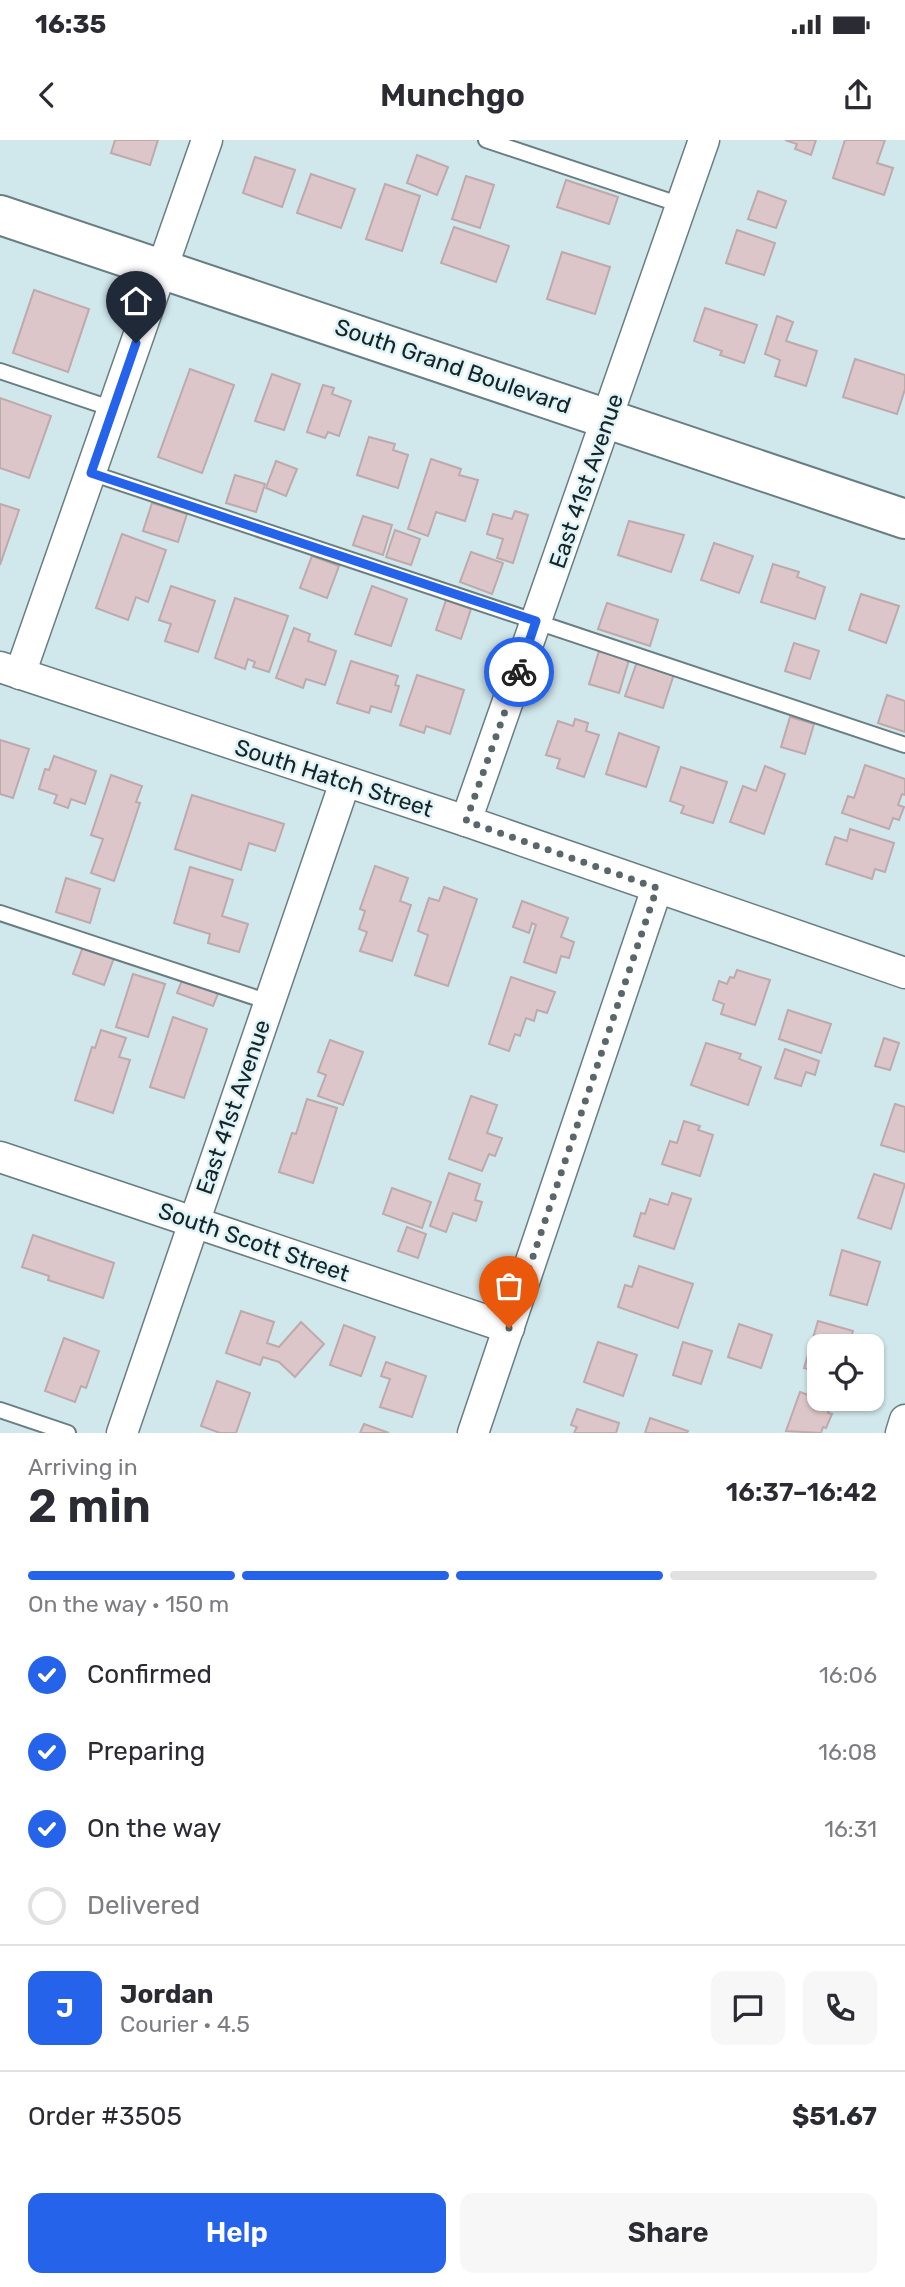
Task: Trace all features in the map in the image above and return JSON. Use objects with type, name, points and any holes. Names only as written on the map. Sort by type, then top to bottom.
[{"type":"main road","name":"South Grand Boulevard","points":[[0,215],[905,519]]},
{"type":"street","points":[[10,670],[91,473],[208,140]]},
{"type":"street","name":"East 41st Avenue","points":[[466,821],[704,140]]},
{"type":"street","name":"South Hatch Street","points":[[10,670],[466,821],[905,973]]},
{"type":"street","name":"East 41st Avenue","points":[[122,1433],[345,782]]},
{"type":"street","points":[[473,1433],[657,888]]},
{"type":"street","name":"South Scott Street","points":[[0,1157],[509,1328]]},
{"type":"street","points":[[901,1433],[905,1420]]},
{"type":"lane","points":[[486,140],[681,205]]},
{"type":"lane","points":[[0,370],[113,409]]},
{"type":"lane","points":[[91,473],[905,745]]},
{"type":"lane","points":[[0,913],[269,1002]]},
{"type":"lane","points":[[0,1410],[68,1433]]},
{"type":"building","points":[[115,140],[158,140],[150,165],[111,153]]},
{"type":"building","points":[[785,140],[816,140],[811,155],[795,149],[797,144]]},
{"type":"building","points":[[845,140],[885,140],[877,163],[893,168],[884,195],[833,178]]},
{"type":"building","points":[[417,155],[448,167],[437,195],[407,183]]},
{"type":"building","points":[[255,157],[295,170],[282,207],[243,193]]},
{"type":"building","points":[[311,174],[355,189],[341,228],[297,213]]},
{"type":"building","points":[[466,176],[494,185],[480,228],[452,219]]},
{"type":"building","points":[[566,180],[618,197],[609,224],[557,207]]},
{"type":"building","points":[[385,184],[420,196],[402,251],[366,239]]},
{"type":"building","points":[[758,191],[786,201],[776,228],[748,219]]},
{"type":"building","points":[[454,227],[509,246],[496,282],[441,263]]},
{"type":"building","points":[[737,230],[775,243],[764,275],[726,263]]},
{"type":"building","points":[[562,252],[610,267],[595,314],[547,299]]},
{"type":"building","points":[[34,290],[89,309],[68,372],[13,353]]},
{"type":"building","points":[[705,308],[757,325],[744,363],[720,355],[722,351],[694,341]]},
{"type":"building","points":[[777,316],[793,322],[786,341],[817,351],[806,386],[775,376],[780,360],[765,354]]},
{"type":"building","points":[[855,359],[905,375],[905,389],[897,414],[843,397]]},
{"type":"building","points":[[190,369],[234,385],[202,473],[158,457]]},
{"type":"building","points":[[272,374],[300,384],[284,430],[255,421]]},
{"type":"building","points":[[323,385],[334,388],[332,394],[351,401],[339,436],[328,432],[325,438],[307,432]]},
{"type":"building","points":[[0,398],[51,416],[29,478],[0,468]]},
{"type":"building","points":[[369,437],[395,444],[393,450],[408,455],[398,488],[357,475]]},
{"type":"building","points":[[431,459],[461,469],[459,475],[478,480],[465,521],[436,512],[428,536],[408,529]]},
{"type":"building","points":[[276,461],[297,469],[286,496],[266,488]]},
{"type":"building","points":[[235,475],[265,484],[256,512],[226,503]]},
{"type":"building","points":[[152,503],[187,514],[178,542],[143,531]]},
{"type":"building","points":[[0,504],[19,510],[0,565]]},
{"type":"building","points":[[515,511],[528,515],[513,563],[497,558],[503,539],[487,534],[493,514],[512,519]]},
{"type":"building","points":[[363,516],[392,525],[383,555],[353,545]]},
{"type":"building","points":[[629,521],[684,535],[671,572],[618,555]]},
{"type":"building","points":[[395,530],[420,539],[411,565],[386,557]]},
{"type":"building","points":[[122,534],[166,550],[148,602],[136,597],[128,620],[96,608]]},
{"type":"building","points":[[714,543],[753,556],[739,593],[701,580]]},
{"type":"building","points":[[471,552],[503,563],[492,594],[460,582]]},
{"type":"building","points":[[312,556],[339,566],[327,598],[300,588]]},
{"type":"building","points":[[773,564],[799,572],[797,577],[825,587],[815,619],[761,602]]},
{"type":"building","points":[[171,586],[215,601],[198,652],[165,641],[171,624],[159,620]]},
{"type":"building","points":[[372,586],[407,599],[391,646],[355,634]]},
{"type":"building","points":[[861,594],[899,606],[886,643],[849,630]]},
{"type":"building","points":[[235,598],[288,616],[269,672],[253,667],[255,662],[248,659],[245,669],[215,658]]},
{"type":"building","points":[[446,600],[471,609],[461,639],[436,630]]},
{"type":"building","points":[[607,603],[658,620],[650,646],[598,629]]},
{"type":"building","points":[[294,628],[310,634],[308,641],[336,651],[325,685],[306,679],[303,688],[276,678]]},
{"type":"building","points":[[794,643],[819,651],[810,679],[785,671]]},
{"type":"building","points":[[599,651],[629,660],[619,693],[589,684]]},
{"type":"building","points":[[351,661],[398,676],[395,685],[399,686],[391,712],[371,706],[369,713],[337,703]]},
{"type":"building","points":[[637,662],[674,674],[663,708],[625,696]]},
{"type":"building","points":[[417,675],[464,690],[450,734],[426,726],[424,733],[400,725]]},
{"type":"building","points":[[887,695],[905,701],[905,732],[878,723]]},
{"type":"building","points":[[790,717],[814,724],[805,754],[781,747]]},
{"type":"building","points":[[575,719],[588,723],[586,731],[599,735],[584,777],[557,768],[560,759],[546,755],[558,721],[573,726]]},
{"type":"building","points":[[619,733],[659,747],[646,787],[606,774]]},
{"type":"building","points":[[0,740],[29,749],[13,798],[0,794]]},
{"type":"building","points":[[54,756],[96,771],[85,804],[71,799],[68,808],[54,803],[57,795],[39,789],[45,769],[49,770]]},
{"type":"building","points":[[865,765],[905,779],[905,795],[902,794],[898,805],[904,807],[899,820],[893,818],[889,829],[842,813],[848,796],[854,798]]},
{"type":"building","points":[[765,766],[785,774],[764,834],[730,822],[743,786],[756,791]]},
{"type":"building","points":[[681,767],[727,782],[713,823],[681,813],[684,806],[670,801]]},
{"type":"building","points":[[111,775],[142,786],[136,802],[140,803],[114,881],[91,873],[103,839],[91,835]]},
{"type":"building","points":[[192,795],[284,824],[275,851],[249,843],[241,870],[175,849]]},
{"type":"building","points":[[850,829],[894,843],[885,872],[875,869],[872,879],[826,864],[835,837],[847,841]]},
{"type":"building","points":[[375,866],[408,878],[400,901],[411,905],[392,961],[360,951],[367,932],[359,929],[365,911],[360,909]]},
{"type":"building","points":[[190,867],[233,880],[222,916],[248,924],[239,952],[208,943],[210,934],[174,923]]},
{"type":"building","points":[[66,878],[100,889],[90,923],[56,912]]},
{"type":"building","points":[[444,887],[477,899],[448,986],[415,975],[428,935],[418,931],[429,898],[439,901]]},
{"type":"building","points":[[522,901],[568,918],[561,937],[574,942],[569,958],[561,956],[556,973],[524,962],[536,925],[532,923],[529,933],[513,927]]},
{"type":"building","points":[[84,944],[115,955],[104,985],[73,974]]},
{"type":"building","points":[[737,970],[770,980],[755,1025],[721,1014],[724,1004],[713,1000],[719,981],[727,984],[730,977],[734,978]]},
{"type":"building","points":[[133,974],[165,984],[148,1037],[116,1027]]},
{"type":"building","points":[[511,977],[555,992],[547,1013],[537,1010],[534,1021],[526,1018],[520,1036],[515,1034],[509,1051],[489,1044]]},
{"type":"building","points":[[183,978],[219,991],[213,1006],[177,993]]},
{"type":"building","points":[[788,1010],[831,1024],[821,1053],[779,1039]]},
{"type":"building","points":[[173,1017],[207,1029],[184,1098],[150,1087]]},
{"type":"building","points":[[101,1030],[126,1038],[119,1057],[130,1060],[113,1113],[75,1100],[92,1047],[95,1048]]},
{"type":"building","points":[[884,1038],[899,1043],[890,1070],[875,1066]]},
{"type":"building","points":[[330,1040],[363,1052],[343,1105],[318,1096],[326,1075],[318,1072]]},
{"type":"building","points":[[706,1043],[741,1054],[739,1059],[761,1067],[748,1105],[691,1085]]},
{"type":"building","points":[[785,1049],[819,1061],[815,1075],[806,1072],[801,1086],[775,1078]]},
{"type":"building","points":[[471,1096],[497,1105],[487,1133],[502,1138],[495,1156],[489,1154],[482,1171],[449,1159]]},
{"type":"building","points":[[307,1099],[337,1108],[313,1183],[279,1172],[292,1133],[296,1134]]},
{"type":"building","points":[[895,1104],[905,1107],[905,1152],[881,1145]]},
{"type":"building","points":[[684,1121],[700,1126],[698,1130],[713,1135],[700,1176],[662,1164],[670,1141],[677,1143]]},
{"type":"building","points":[[449,1173],[480,1184],[475,1200],[482,1202],[476,1221],[453,1213],[446,1232],[430,1226]]},
{"type":"building","points":[[874,1174],[905,1184],[891,1229],[858,1218]]},
{"type":"building","points":[[392,1188],[431,1202],[422,1228],[383,1214]]},
{"type":"building","points":[[672,1193],[691,1199],[674,1249],[634,1236],[641,1213],[645,1214],[650,1199],[668,1205]]},
{"type":"building","points":[[407,1227],[426,1234],[418,1258],[398,1251]]},
{"type":"building","points":[[33,1235],[114,1263],[103,1298],[48,1280],[49,1276],[22,1267]]},
{"type":"building","points":[[842,1250],[880,1262],[867,1305],[830,1295]]},
{"type":"building","points":[[639,1266],[693,1284],[678,1328],[618,1307],[625,1285],[632,1287]]},
{"type":"building","points":[[241,1311],[274,1322],[267,1343],[279,1347],[301,1322],[324,1344],[295,1377],[279,1362],[263,1357],[260,1365],[226,1353]]},
{"type":"building","points":[[818,1321],[853,1331],[852,1334],[814,1334]]},
{"type":"building","points":[[739,1324],[772,1335],[761,1368],[728,1357]]},
{"type":"building","points":[[344,1325],[375,1337],[361,1376],[330,1365]]},
{"type":"building","points":[[64,1338],[99,1351],[86,1388],[81,1386],[75,1402],[45,1391]]},
{"type":"building","points":[[598,1342],[637,1355],[623,1396],[584,1382]]},
{"type":"building","points":[[683,1342],[712,1351],[701,1384],[673,1375]]},
{"type":"building","points":[[386,1362],[426,1376],[412,1417],[380,1407],[390,1379],[381,1376]]},
{"type":"building","points":[[217,1381],[250,1393],[236,1433],[220,1433],[201,1426]]},
{"type":"building","points":[[800,1392],[807,1394],[807,1411],[829,1411],[832,1414],[821,1433],[786,1431]]},
{"type":"building","points":[[577,1409],[619,1423],[616,1433],[574,1433],[577,1427],[571,1425]]},
{"type":"building","points":[[650,1418],[688,1431],[645,1433]]},
{"type":"building","points":[[364,1424],[389,1433],[360,1433]]},
{"type":"way so far","points":[[509,1328],[657,888],[466,821],[519,672]]},
{"type":"route","points":[[136,343],[91,473],[536,621],[519,672]]}]
